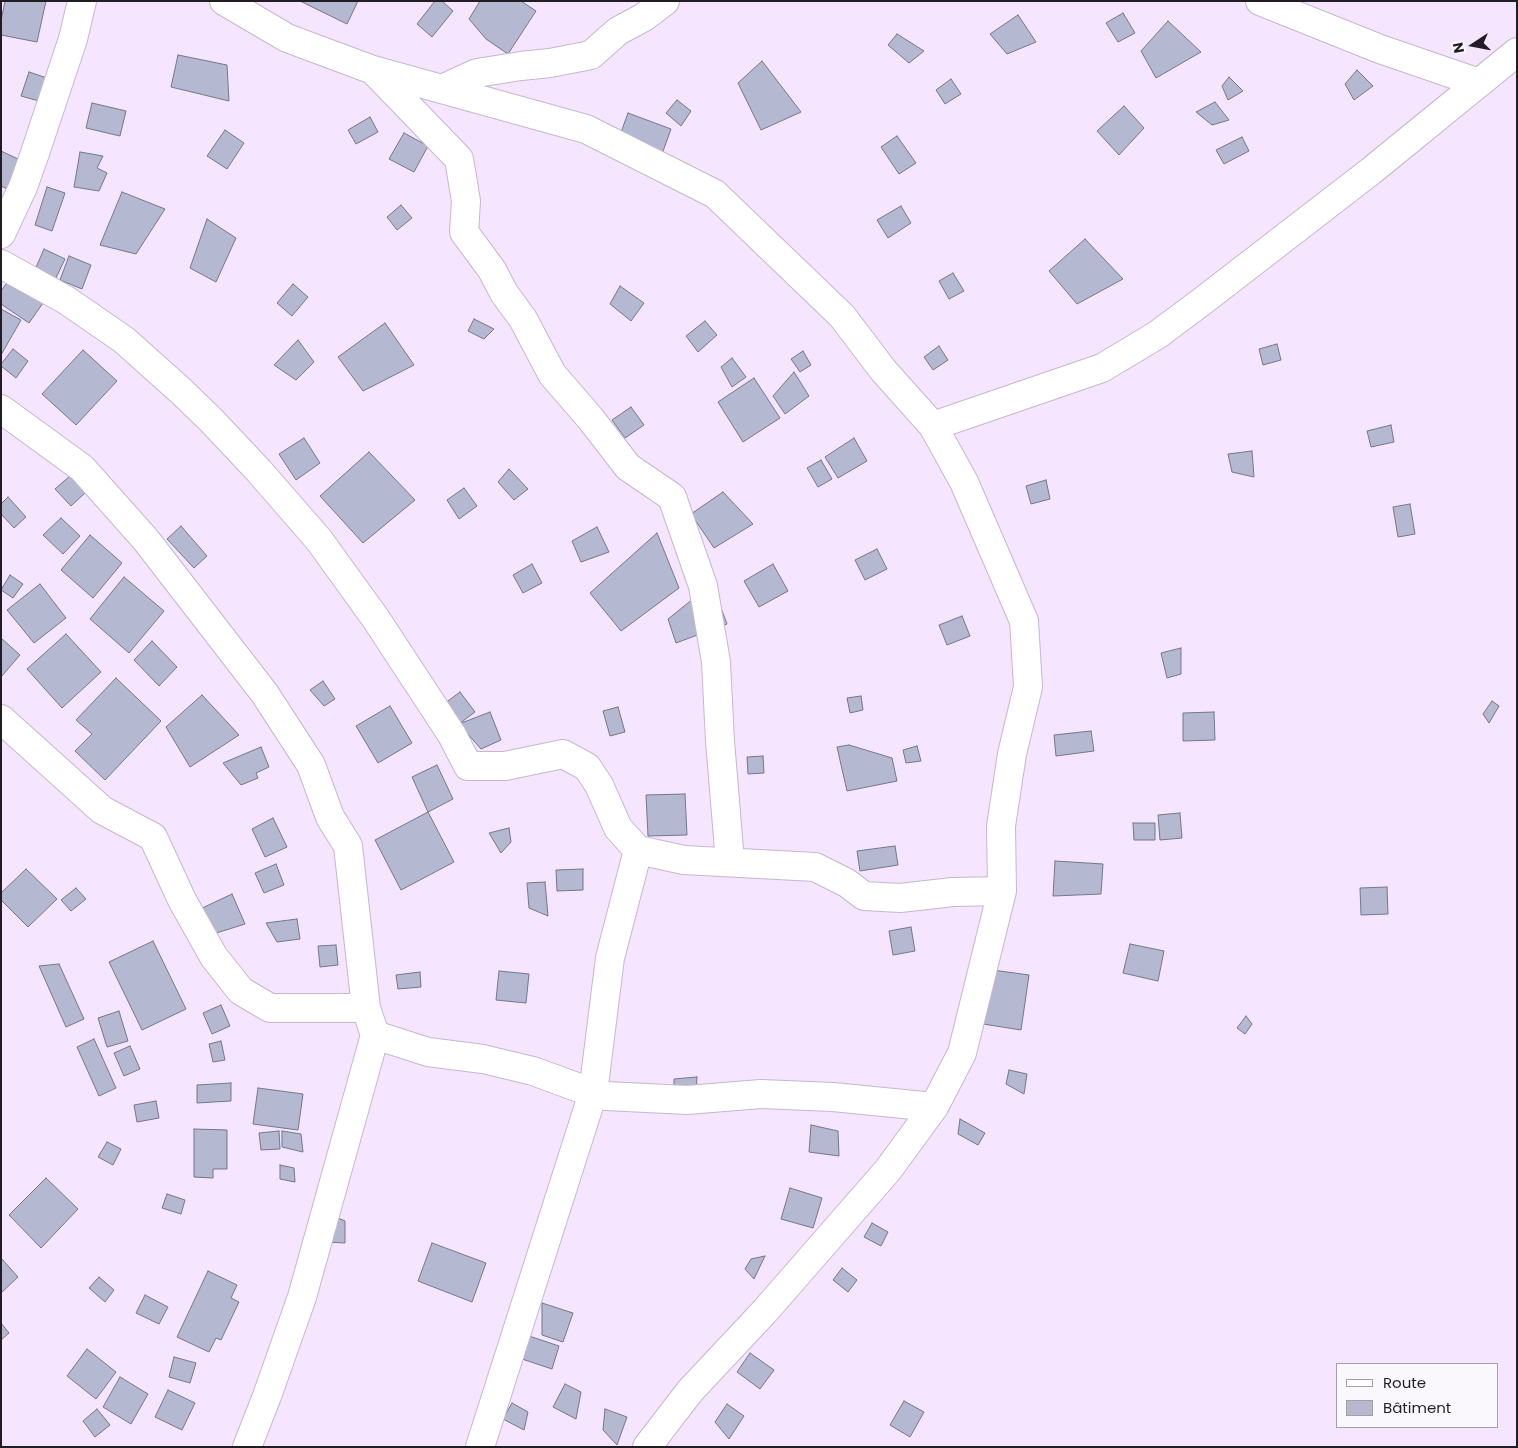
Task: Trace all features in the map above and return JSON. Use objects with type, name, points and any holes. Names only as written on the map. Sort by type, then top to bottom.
[{"type":"street","points":[[1,234],[23,187],[32,162],[73,39],[82,1]]},
{"type":"street","points":[[224,1],[287,38],[373,70],[586,129],[715,194],[842,316],[883,370],[932,426],[964,482],[1024,621],[1028,686],[1012,754],[1001,826],[1002,891],[962,1052],[934,1107],[888,1170],[765,1311],[690,1390],[646,1447]]},
{"type":"street","points":[[442,89],[477,73],[550,63],[591,55],[618,31],[644,17],[665,1]]},
{"type":"street","points":[[1260,1],[1380,49],[1479,83]]},
{"type":"street","points":[[932,426],[1102,368],[1157,335],[1371,171],[1517,52]]},
{"type":"street","points":[[373,70],[459,160],[466,201],[464,232],[492,270],[552,374],[590,418],[628,467],[672,497],[703,586],[716,662],[720,741],[730,862]]},
{"type":"street","points":[[1,264],[66,300],[124,340],[182,391],[259,471],[319,540],[376,619],[452,735],[468,766],[505,766],[563,754],[587,767],[599,786],[618,828],[638,850],[684,860],[815,867],[847,883],[864,896],[900,898],[953,892],[1002,891]]},
{"type":"street","points":[[1,409],[82,468],[146,540],[265,694],[311,765],[330,817],[348,846],[366,1008],[375,1034],[302,1297],[247,1447]]},
{"type":"street","points":[[1,720],[42,754],[102,810],[153,837],[182,900],[214,956],[241,991],[270,1008],[366,1008]]},
{"type":"street","points":[[480,1447],[592,1093],[610,958],[638,850]]},
{"type":"street","points":[[375,1034],[428,1052],[483,1059],[533,1071],[592,1093],[606,1096],[687,1100],[761,1094],[833,1097],[934,1107]]},
{"type":"building","points":[[5,1],[46,1],[37,42],[1,35],[1,21]]},
{"type":"building","points":[[300,1],[358,1],[347,24]]},
{"type":"building","points":[[435,1],[442,1],[453,11],[432,37],[417,24]]},
{"type":"building","points":[[480,1],[521,1],[536,11],[508,54],[486,39],[469,19]]},
{"type":"building","points":[[1123,13],[1135,33],[1118,42],[1106,23]]},
{"type":"building","points":[[1018,15],[1036,42],[1007,54],[990,34]]},
{"type":"building","points":[[1168,21],[1201,52],[1156,78],[1141,51]]},
{"type":"building","points":[[897,34],[924,51],[909,63],[888,45]]},
{"type":"building","points":[[178,55],[227,65],[229,101],[171,87]]},
{"type":"building","points":[[762,61],[801,112],[761,130],[738,83]]},
{"type":"building","points":[[1357,70],[1373,86],[1354,100],[1345,84]]},
{"type":"building","points":[[29,72],[47,78],[39,101],[21,96]]},
{"type":"building","points":[[1229,77],[1243,91],[1228,100],[1222,86]]},
{"type":"building","points":[[951,79],[961,94],[945,104],[936,90]]},
{"type":"building","points":[[677,100],[691,111],[681,126],[666,113]]},
{"type":"building","points":[[1215,102],[1229,120],[1212,125],[1196,112]]},
{"type":"building","points":[[92,103],[126,111],[120,136],[86,128]]},
{"type":"building","points":[[1124,106],[1144,128],[1119,155],[1097,131]]},
{"type":"building","points":[[628,113],[671,129],[662,154],[619,138]]},
{"type":"building","points":[[370,117],[378,132],[356,144],[348,130]]},
{"type":"building","points":[[225,130],[244,143],[227,169],[207,156]]},
{"type":"building","points":[[404,133],[428,146],[414,172],[389,159]]},
{"type":"building","points":[[897,136],[916,163],[899,174],[881,147]]},
{"type":"building","points":[[1242,137],[1249,151],[1224,164],[1216,150]]},
{"type":"building","points":[[1,151],[20,160],[7,189],[1,186]]},
{"type":"building","points":[[80,152],[103,156],[97,168],[107,173],[99,191],[74,187]]},
{"type":"building","points":[[47,187],[65,193],[52,231],[35,225]]},
{"type":"building","points":[[122,192],[165,209],[136,254],[100,245]]},
{"type":"building","points":[[401,205],[412,218],[397,230],[387,217]]},
{"type":"building","points":[[901,206],[911,223],[888,238],[877,220]]},
{"type":"building","points":[[207,219],[236,238],[216,282],[190,268]]},
{"type":"building","points":[[1085,239],[1123,279],[1077,304],[1049,271]]},
{"type":"building","points":[[44,249],[65,259],[54,282],[34,272]]},
{"type":"building","points":[[69,256],[91,265],[82,289],[60,280]]},
{"type":"building","points":[[953,273],[964,291],[949,299],[939,281]]},
{"type":"building","points":[[9,280],[43,303],[29,323],[1,304],[1,291]]},
{"type":"building","points":[[293,284],[308,297],[292,316],[277,303]]},
{"type":"building","points":[[620,286],[644,303],[631,321],[610,304]]},
{"type":"building","points":[[1,309],[21,320],[1,355]]},
{"type":"building","points":[[474,319],[494,329],[484,339],[468,331]]},
{"type":"building","points":[[705,321],[717,335],[698,352],[686,336]]},
{"type":"building","points":[[385,323],[414,365],[363,391],[338,357]]},
{"type":"building","points":[[298,340],[314,362],[296,380],[274,365]]},
{"type":"building","points":[[1277,344],[1281,360],[1263,365],[1259,349]]},
{"type":"building","points":[[939,346],[948,360],[933,370],[924,357]]},
{"type":"building","points":[[13,349],[28,361],[16,378],[1,366]]},
{"type":"building","points":[[83,350],[117,381],[76,425],[42,394]]},
{"type":"building","points":[[803,351],[811,365],[800,372],[791,359]]},
{"type":"building","points":[[732,358],[746,377],[732,387],[721,367]]},
{"type":"building","points":[[794,372],[809,396],[785,414],[773,396]]},
{"type":"building","points":[[754,378],[780,418],[743,442],[718,402]]},
{"type":"building","points":[[631,407],[644,425],[625,438],[612,420]]},
{"type":"building","points":[[1391,425],[1394,442],[1371,447],[1367,431]]},
{"type":"building","points":[[304,438],[320,463],[296,480],[279,454]]},
{"type":"building","points":[[854,438],[867,461],[838,478],[825,457]]},
{"type":"building","points":[[1252,451],[1254,477],[1232,472],[1228,454]]},
{"type":"building","points":[[369,452],[415,500],[363,543],[320,496]]},
{"type":"building","points":[[821,460],[832,479],[818,487],[807,468]]},
{"type":"building","points":[[509,469],[528,489],[514,500],[498,482]]},
{"type":"building","points":[[71,475],[86,492],[71,506],[55,489]]},
{"type":"building","points":[[1046,480],[1050,499],[1031,504],[1026,486]]},
{"type":"building","points":[[464,488],[477,506],[459,519],[447,500]]},
{"type":"building","points":[[723,492],[753,524],[714,548],[691,514]]},
{"type":"building","points":[[8,497],[26,517],[14,528],[1,514],[1,504]]},
{"type":"building","points":[[1410,504],[1415,534],[1398,537],[1393,507]]},
{"type":"building","points":[[61,518],[80,536],[63,554],[43,535]]},
{"type":"building","points":[[181,526],[207,556],[194,568],[167,539]]},
{"type":"building","points":[[597,527],[609,552],[581,562],[572,541]]},
{"type":"building","points":[[657,533],[679,588],[621,631],[590,593]]},
{"type":"building","points":[[90,535],[122,563],[93,598],[61,570]]},
{"type":"building","points":[[877,549],[887,569],[865,580],[855,560]]},
{"type":"building","points":[[532,564],[542,583],[523,593],[513,575]]},
{"type":"building","points":[[773,564],[788,591],[759,607],[744,581]]},
{"type":"building","points":[[10,575],[23,584],[13,598],[1,590]]},
{"type":"building","points":[[124,577],[164,611],[129,653],[90,619]]},
{"type":"building","points":[[40,584],[66,618],[34,643],[7,610]]},
{"type":"building","points":[[698,595],[718,600],[727,624],[676,643],[668,619]]},
{"type":"building","points":[[962,616],[970,636],[947,645],[939,625]]},
{"type":"building","points":[[66,634],[101,672],[62,708],[27,669]]},
{"type":"building","points":[[1,638],[20,655],[1,677]]},
{"type":"building","points":[[152,641],[177,667],[159,686],[134,660]]},
{"type":"building","points":[[1181,648],[1181,674],[1167,678],[1161,653]]},
{"type":"building","points":[[116,678],[161,721],[105,780],[75,751],[92,734],[76,720]]},
{"type":"building","points":[[323,681],[335,699],[324,706],[310,690]]},
{"type":"building","points":[[460,692],[475,712],[459,724],[444,704]]},
{"type":"building","points":[[202,695],[239,735],[190,767],[166,727]]},
{"type":"building","points":[[861,696],[863,710],[850,713],[847,698]]},
{"type":"building","points":[[1492,701],[1499,706],[1489,723],[1483,714]]},
{"type":"building","points":[[390,706],[412,743],[378,763],[356,726]]},
{"type":"building","points":[[618,707],[625,732],[610,736],[603,711]]},
{"type":"building","points":[[490,712],[501,740],[481,749],[459,724]]},
{"type":"building","points":[[1214,712],[1215,740],[1183,741],[1183,713]]},
{"type":"building","points":[[1091,731],[1094,751],[1056,756],[1054,735]]},
{"type":"building","points":[[849,745],[892,758],[897,781],[847,791],[837,747]]},
{"type":"building","points":[[917,746],[921,761],[906,763],[903,750]]},
{"type":"building","points":[[261,747],[269,767],[256,773],[258,778],[241,785],[223,763]]},
{"type":"building","points":[[763,756],[764,773],[748,774],[747,757]]},
{"type":"building","points":[[437,765],[453,799],[428,812],[412,777]]},
{"type":"building","points":[[685,794],[687,835],[648,836],[646,795]]},
{"type":"building","points":[[428,812],[454,862],[401,890],[375,840]]},
{"type":"building","points":[[1180,813],[1182,838],[1160,840],[1158,815]]},
{"type":"building","points":[[273,818],[287,847],[265,857],[252,829]]},
{"type":"building","points":[[1133,823],[1155,823],[1155,840],[1134,840]]},
{"type":"building","points":[[509,828],[511,842],[501,853],[489,833]]},
{"type":"building","points":[[895,846],[898,865],[860,871],[857,851]]},
{"type":"building","points":[[1055,861],[1103,864],[1101,894],[1053,896]]},
{"type":"building","points":[[276,864],[284,885],[264,893],[255,873]]},
{"type":"building","points":[[26,869],[57,899],[28,927],[1,900],[1,893]]},
{"type":"building","points":[[583,869],[583,890],[557,891],[556,870]]},
{"type":"building","points":[[545,882],[548,916],[529,908],[527,883]]},
{"type":"building","points":[[1387,887],[1388,914],[1361,915],[1360,888]]},
{"type":"building","points":[[76,888],[86,899],[71,911],[61,900]]},
{"type":"building","points":[[232,894],[245,924],[210,935],[198,910]]},
{"type":"building","points":[[297,919],[300,939],[277,942],[266,923]]},
{"type":"building","points":[[911,927],[915,951],[893,955],[889,931]]},
{"type":"building","points":[[153,941],[186,1009],[142,1030],[109,962]]},
{"type":"building","points":[[1130,944],[1164,951],[1158,981],[1123,973]]},
{"type":"building","points":[[336,945],[338,965],[320,967],[318,946]]},
{"type":"building","points":[[59,964],[84,1019],[66,1027],[39,966]]},
{"type":"building","points":[[985,969],[1029,975],[1021,1030],[977,1023]]},
{"type":"building","points":[[499,971],[529,974],[526,1003],[496,1000]]},
{"type":"building","points":[[420,972],[421,987],[398,989],[396,975]]},
{"type":"building","points":[[221,1005],[230,1026],[212,1034],[203,1013]]},
{"type":"building","points":[[119,1011],[128,1041],[107,1047],[98,1018]]},
{"type":"building","points":[[1246,1016],[1252,1024],[1245,1034],[1237,1028]]},
{"type":"building","points":[[94,1039],[116,1088],[99,1096],[77,1047]]},
{"type":"building","points":[[221,1041],[225,1060],[213,1062],[209,1044]]},
{"type":"building","points":[[130,1046],[140,1069],[124,1076],[114,1053]]},
{"type":"building","points":[[1009,1070],[1027,1074],[1024,1094],[1006,1084]]},
{"type":"building","points":[[697,1077],[696,1094],[674,1094],[674,1079]]},
{"type":"building","points":[[231,1083],[231,1101],[197,1103],[197,1085]]},
{"type":"building","points":[[258,1088],[303,1094],[298,1130],[253,1124]]},
{"type":"building","points":[[156,1101],[159,1118],[137,1122],[134,1105]]},
{"type":"building","points":[[960,1119],[985,1133],[978,1145],[958,1134]]},
{"type":"building","points":[[811,1125],[838,1131],[839,1156],[809,1152]]},
{"type":"building","points":[[194,1129],[227,1130],[227,1169],[213,1169],[213,1178],[194,1177]]},
{"type":"building","points":[[279,1131],[280,1149],[261,1150],[259,1133]]},
{"type":"building","points":[[282,1131],[301,1134],[303,1152],[282,1147]]},
{"type":"building","points":[[107,1142],[121,1149],[113,1165],[98,1157]]},
{"type":"building","points":[[280,1165],[294,1168],[295,1182],[280,1179]]},
{"type":"building","points":[[46,1178],[78,1209],[41,1248],[9,1215]]},
{"type":"building","points":[[790,1188],[822,1198],[813,1228],[781,1219]]},
{"type":"building","points":[[167,1194],[185,1200],[181,1214],[162,1208]]},
{"type":"building","points":[[326,1213],[345,1221],[345,1243],[326,1242]]},
{"type":"building","points":[[872,1223],[888,1232],[881,1246],[864,1237]]},
{"type":"building","points":[[432,1243],[486,1263],[472,1302],[418,1281]]},
{"type":"building","points":[[765,1256],[754,1279],[745,1269],[751,1259]]},
{"type":"building","points":[[1,1258],[18,1277],[1,1293]]},
{"type":"building","points":[[842,1268],[857,1280],[848,1292],[833,1280]]},
{"type":"building","points":[[208,1271],[237,1285],[231,1298],[239,1302],[221,1340],[216,1338],[209,1352],[177,1337]]},
{"type":"building","points":[[99,1277],[114,1290],[105,1302],[89,1288]]},
{"type":"building","points":[[145,1295],[168,1307],[159,1324],[136,1313]]},
{"type":"building","points":[[542,1303],[573,1313],[563,1342],[542,1335]]},
{"type":"building","points":[[1,1323],[9,1333],[1,1340]]},
{"type":"building","points":[[529,1336],[559,1346],[552,1369],[522,1359]]},
{"type":"building","points":[[87,1349],[116,1372],[96,1399],[67,1376]]},
{"type":"building","points":[[750,1353],[774,1370],[760,1389],[737,1372]]},
{"type":"building","points":[[174,1357],[196,1363],[190,1383],[169,1377]]},
{"type":"building","points":[[120,1377],[148,1394],[131,1424],[103,1407]]},
{"type":"building","points":[[565,1384],[581,1392],[576,1419],[553,1407]]},
{"type":"building","points":[[168,1390],[195,1403],[182,1430],[155,1417]]},
{"type":"building","points":[[904,1401],[924,1412],[910,1437],[890,1425]]},
{"type":"building","points":[[512,1403],[528,1412],[524,1430],[503,1419]]},
{"type":"building","points":[[727,1404],[744,1416],[729,1439],[715,1422]]},
{"type":"building","points":[[97,1409],[110,1425],[95,1437],[83,1421]]},
{"type":"building","points":[[605,1409],[627,1417],[617,1445],[603,1430]]}]
